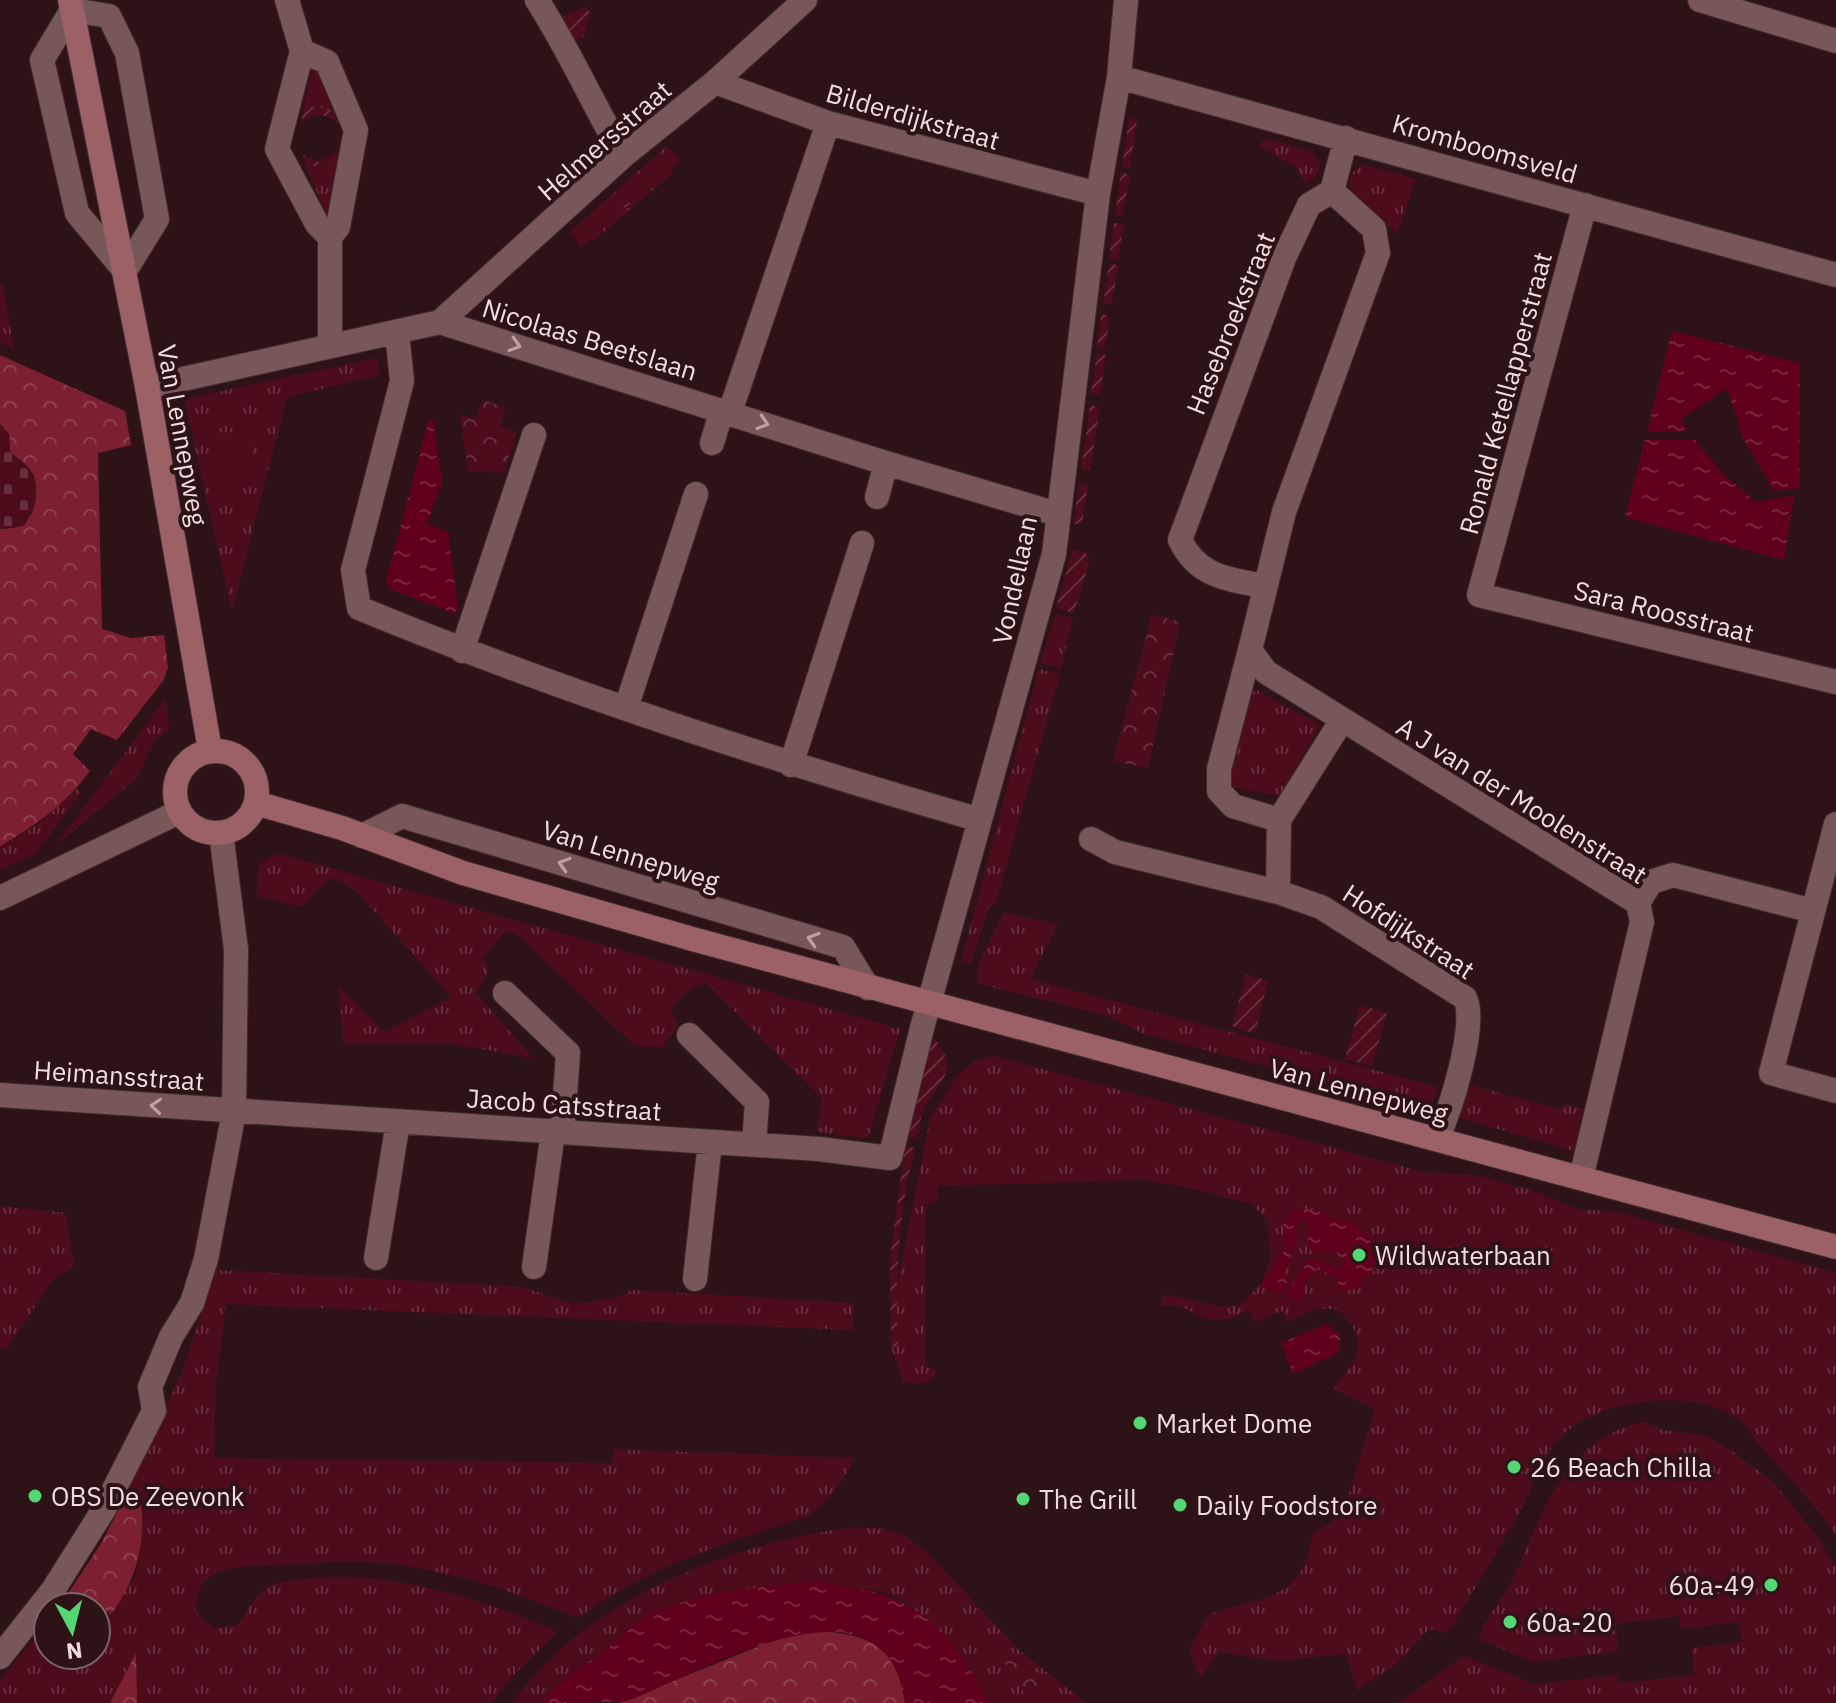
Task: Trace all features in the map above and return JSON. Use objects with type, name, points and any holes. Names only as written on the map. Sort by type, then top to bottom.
[{"type":"main road","name":"Van Lennepweg","points":[[71,5],[147,387],[210,750]]},
{"type":"main road","points":[[210,750],[230,753],[245,762],[255,779],[256,803],[240,825],[221,833],[197,829],[179,812],[174,795],[177,777],[190,759],[210,750]]},
{"type":"main road","name":"Van Lennepweg","points":[[256,803],[362,836],[463,873],[868,988],[1836,1247]]},
{"type":"street","points":[[287,0],[302,51],[277,149],[317,224],[330,237]]},
{"type":"street","points":[[537,0],[569,49],[579,79],[623,156]]},
{"type":"street","name":"Helmersstraat","points":[[440,322],[623,156],[715,82],[805,0]]},
{"type":"street","name":"Vondellaan","points":[[890,1158],[929,1005],[1050,569],[1098,194],[1119,77],[1126,0]]},
{"type":"street","points":[[1700,0],[1836,41]]},
{"type":"street","points":[[71,5],[109,16],[127,53],[157,219],[125,271]]},
{"type":"street","name":"Van Lennepweg","points":[[71,5],[42,60],[77,213],[125,271]]},
{"type":"street","points":[[302,51],[327,62],[356,130],[338,227],[330,237],[330,346]]},
{"type":"street","name":"Kromboomsveld","points":[[1119,77],[1836,275]]},
{"type":"street","name":"Bilderdijkstraat","points":[[715,82],[828,123],[1098,194]]},
{"type":"street","points":[[726,411],[828,123]]},
{"type":"street","points":[[1279,820],[1233,806],[1219,791],[1219,769],[1284,512],[1378,253],[1374,229],[1332,191],[1346,138]]},
{"type":"street","name":"Hasebroekstraat","points":[[1264,586],[1214,577],[1190,559],[1180,540],[1284,258],[1309,205],[1332,191]]},
{"type":"street","name":"Ronald Ketellapperstraat","points":[[1479,595],[1585,205]]},
{"type":"street","points":[[147,387],[440,322]]},
{"type":"street","name":"Nicolaas Beetslaan","points":[[440,322],[1057,514]]},
{"type":"street","points":[[397,333],[402,381],[353,570],[359,608],[462,651],[791,765],[980,820]]},
{"type":"street","name":"Nicolaas Beetslaan","points":[[712,443],[726,411]]},
{"type":"street","points":[[462,651],[534,435]]},
{"type":"street","points":[[877,497],[886,463]]},
{"type":"street","points":[[626,708],[696,494]]},
{"type":"street","points":[[791,765],[862,543]]},
{"type":"street","name":"Sara Roosstraat","points":[[1479,595],[1836,682]]},
{"type":"street","name":"A J van der Moolenstraat","points":[[1250,650],[1266,672],[1638,903],[1642,922],[1581,1178]]},
{"type":"street","points":[[1278,892],[1279,820],[1342,720]]},
{"type":"street","points":[[0,898],[179,812]]},
{"type":"street","name":"Van Lennepweg","points":[[362,836],[402,816],[843,947],[868,988]]},
{"type":"street","points":[[1836,824],[1829,877],[1813,911],[1771,1073],[1836,1091]]},
{"type":"street","points":[[0,1657],[53,1590],[104,1509],[154,1411],[150,1387],[171,1337],[192,1303],[206,1259],[234,1112],[236,949],[221,833]]},
{"type":"street","name":"Hofdijkstraat","points":[[1091,839],[1115,852],[1278,892],[1321,907],[1465,998],[1470,1007],[1467,1030],[1447,1117],[1437,1139]]},
{"type":"street","points":[[1638,903],[1651,882],[1673,875],[1813,911]]},
{"type":"street","points":[[505,993],[568,1053],[563,1124],[553,1132],[534,1267]]},
{"type":"street","points":[[689,1035],[757,1102],[754,1145]]},
{"type":"street","name":"Heimansstraat","points":[[0,1095],[234,1112]]},
{"type":"street","name":"Jacob Catsstraat","points":[[234,1112],[754,1145],[890,1158]]},
{"type":"street","points":[[376,1258],[398,1122]]},
{"type":"street","points":[[695,1279],[710,1142]]},
{"type":"green space","points":[[586,6],[590,13],[584,36],[572,42],[561,18]]},
{"type":"green space","points":[[311,58],[333,110],[304,105],[311,73],[305,65]]},
{"type":"green space","points":[[304,105],[333,110],[339,123],[320,115],[310,117],[301,124]]},
{"type":"green space","points":[[1129,116],[1137,119],[1130,168],[1122,167]]},
{"type":"green space","points":[[1265,138],[1313,152],[1320,164],[1317,175],[1305,184],[1295,166],[1259,146]]},
{"type":"green space","points":[[667,146],[681,161],[671,169],[673,173],[581,248],[570,232]]},
{"type":"green space","points":[[340,150],[339,160],[327,170],[306,164],[303,155],[319,162]]},
{"type":"green space","points":[[339,160],[335,222],[321,217],[324,210],[306,164],[327,170]]},
{"type":"green space","points":[[1361,164],[1416,179],[1397,234],[1350,188],[1350,176]]},
{"type":"green space","points":[[1121,172],[1130,175],[1123,215],[1115,215]]},
{"type":"green space","points":[[642,185],[642,192],[631,203],[610,212],[620,192]]},
{"type":"green space","points":[[1114,223],[1124,224],[1118,260],[1109,260]]},
{"type":"green space","points":[[1109,264],[1118,265],[1112,304],[1103,304]]},
{"type":"green space","points":[[0,284],[3,286],[14,350],[0,341]]},
{"type":"green space","points":[[1101,314],[1110,316],[1105,349],[1097,349]]},
{"type":"green space","points":[[1097,353],[1106,355],[1100,395],[1091,394]]},
{"type":"green space","points":[[0,355],[125,411],[131,445],[98,453],[102,629],[131,638],[164,635],[168,668],[163,681],[117,740],[91,729],[73,754],[90,771],[71,794],[38,822],[0,846],[0,529],[14,528],[32,514],[36,484],[32,472],[10,452],[9,434],[0,424]]},
{"type":"green space","points":[[377,358],[380,375],[287,397],[232,611],[184,399]]},
{"type":"green space","points":[[483,400],[506,408],[500,426],[517,432],[504,473],[468,471],[460,414],[476,419]]},
{"type":"green space","points":[[1090,405],[1100,407],[1090,470],[1081,470]]},
{"type":"green space","points":[[0,424],[9,434],[10,452],[33,476],[37,493],[24,526],[0,529]]},
{"type":"green space","points":[[253,431],[253,487],[217,488],[215,433]]},
{"type":"green space","points":[[1079,483],[1088,484],[1082,524],[1073,524]]},
{"type":"green space","points":[[1073,549],[1086,553],[1090,560],[1074,613],[1056,608]]},
{"type":"green space","points":[[1056,614],[1073,618],[1061,669],[1040,663]]},
{"type":"green space","points":[[1152,614],[1180,622],[1148,768],[1113,761]]},
{"type":"green space","points":[[1039,669],[1060,674],[996,902],[988,909],[971,964],[961,961]]},
{"type":"green space","points":[[1256,690],[1320,725],[1280,796],[1234,787],[1229,781],[1251,694]]},
{"type":"green space","points":[[166,698],[169,729],[155,740],[136,779],[55,846]]},
{"type":"green space","points":[[77,789],[81,792],[36,854],[0,870],[0,846],[37,825]]},
{"type":"green space","points":[[277,853],[900,1029],[868,1138],[817,1132],[822,1098],[706,983],[692,988],[670,1010],[679,1025],[662,1047],[635,1046],[515,933],[506,931],[483,958],[489,970],[476,993],[533,1058],[447,1043],[343,1044],[339,986],[385,1032],[451,997],[356,891],[336,878],[329,879],[301,907],[256,896],[259,864]]},
{"type":"green space","points":[[1004,912],[1058,924],[1030,979],[1438,1087],[1431,1110],[1142,1033],[1108,1016],[977,983],[978,965]]},
{"type":"green space","points":[[1246,974],[1268,981],[1255,1034],[1232,1026]]},
{"type":"green space","points":[[1360,1005],[1387,1013],[1372,1066],[1345,1059]]},
{"type":"green space","points":[[932,1035],[946,1057],[946,1073],[923,1112],[917,1139],[907,1138]]},
{"type":"green space","points":[[994,1056],[1427,1173],[1476,1175],[1531,1190],[1577,1209],[1617,1212],[1836,1273],[1836,1535],[1745,1425],[1724,1411],[1674,1400],[1620,1406],[1594,1415],[1556,1442],[1513,1523],[1448,1633],[1429,1629],[1394,1666],[1357,1690],[1346,1654],[1276,1661],[1219,1652],[1200,1678],[1189,1650],[1209,1614],[1265,1598],[1291,1584],[1301,1572],[1313,1533],[1342,1516],[1375,1409],[1332,1388],[1349,1368],[1358,1350],[1355,1331],[1337,1309],[1315,1309],[1287,1322],[1282,1311],[1255,1323],[1249,1310],[1219,1320],[1178,1306],[1159,1307],[1165,1294],[1221,1307],[1240,1305],[1262,1283],[1271,1256],[1267,1220],[1252,1204],[1191,1188],[1143,1180],[938,1186],[937,1200],[925,1205],[925,1358],[926,1367],[936,1369],[934,1379],[917,1384],[903,1381],[891,1347],[892,1313],[930,1118],[957,1076],[976,1060]]},
{"type":"green space","points":[[1466,1084],[1560,1109],[1565,1104],[1583,1109],[1575,1151],[1459,1118]]},
{"type":"green space","points":[[905,1145],[915,1148],[899,1246],[898,1346],[891,1347],[890,1260]]},
{"type":"green space","points":[[0,1206],[66,1213],[74,1267],[53,1279],[7,1349],[0,1349]]},
{"type":"green space","points":[[216,1270],[523,1287],[573,1304],[617,1298],[632,1290],[853,1303],[853,1330],[226,1304],[216,1381],[214,1458],[612,1463],[614,1449],[854,1458],[835,1490],[807,1517],[717,1546],[659,1570],[578,1618],[475,1581],[422,1568],[367,1562],[234,1568],[211,1576],[198,1596],[196,1612],[215,1629],[239,1624],[256,1598],[273,1584],[337,1577],[369,1578],[464,1597],[554,1630],[556,1633],[515,1674],[492,1703],[137,1703],[135,1655],[110,1703],[0,1703],[0,1680],[32,1641],[32,1671],[112,1671],[112,1613],[136,1575],[143,1512],[141,1502],[128,1491],[183,1369]]},
{"type":"green space","points":[[1645,1422],[1661,1430],[1705,1435],[1733,1452],[1772,1481],[1817,1536],[1836,1567],[1836,1703],[1398,1703],[1463,1656],[1536,1684],[1617,1675],[1619,1683],[1694,1675],[1692,1648],[1742,1642],[1739,1622],[1681,1629],[1679,1616],[1616,1624],[1618,1651],[1533,1662],[1479,1639],[1508,1587],[1546,1505],[1575,1461],[1594,1443],[1617,1430]]},
{"type":"green space","points":[[128,1491],[141,1502],[142,1532],[133,1574],[112,1613],[112,1591],[70,1591],[102,1542]]},
{"type":"green space","points":[[857,1527],[885,1529],[905,1536],[925,1550],[1020,1651],[1086,1703],[989,1703],[950,1648],[904,1601],[883,1592],[820,1586],[712,1596],[660,1610],[640,1621],[565,1679],[541,1703],[513,1703],[543,1667],[579,1634],[667,1581],[763,1545]]},
{"type":"green space","points":[[820,1631],[854,1636],[879,1648],[896,1669],[905,1703],[619,1703],[777,1639]]},
{"type":"green space","points":[[1014,1652],[1049,1683],[1036,1703],[1031,1703],[1002,1660]]},
{"type":"green space","points":[[136,1653],[137,1703],[110,1703]]},
{"type":"water","points":[[1672,331],[1800,363],[1799,488],[1774,491],[1744,440],[1727,388],[1680,420],[1688,432],[1647,432]]},
{"type":"water","points":[[429,419],[433,420],[442,482],[427,524],[448,532],[458,609],[454,613],[392,590],[386,581]]},
{"type":"water","points":[[1645,440],[1695,440],[1723,474],[1756,502],[1794,495],[1784,560],[1625,517]]},
{"type":"water","name":"Wildwaterbaan","points":[[1296,1208],[1320,1211],[1330,1218],[1351,1222],[1368,1236],[1377,1259],[1371,1275],[1358,1278],[1363,1283],[1360,1286],[1351,1290],[1337,1288],[1339,1278],[1317,1269],[1303,1283],[1305,1289],[1301,1301],[1285,1294],[1311,1258],[1338,1269],[1344,1265],[1336,1251],[1312,1252],[1308,1242],[1309,1224],[1303,1219],[1293,1228],[1297,1236],[1285,1272],[1287,1283],[1283,1293],[1261,1286],[1285,1250],[1283,1224]]},
{"type":"water","points":[[1326,1324],[1340,1335],[1340,1352],[1293,1374],[1281,1343]]},
{"type":"water","points":[[818,1582],[879,1594],[923,1615],[957,1650],[989,1703],[905,1703],[891,1660],[864,1638],[828,1632],[786,1638],[742,1652],[627,1701],[541,1703],[564,1680],[635,1624],[663,1609],[706,1596]]},
{"type":"place","name":"Wildwaterbaan","points":[[1359,1255]]},
{"type":"place","name":"Market Dome","points":[[1140,1423]]},
{"type":"place","name":"26 Beach Chilla","points":[[1514,1467]]},
{"type":"place","name":"OBS De Zeevonk","points":[[35,1496]]},
{"type":"place","name":"The Grill","points":[[1023,1499]]},
{"type":"place","name":"Daily Foodstore","points":[[1180,1505]]},
{"type":"place","name":"60a-49","points":[[1771,1585]]},
{"type":"place","name":"60a-20","points":[[1510,1622]]}]
